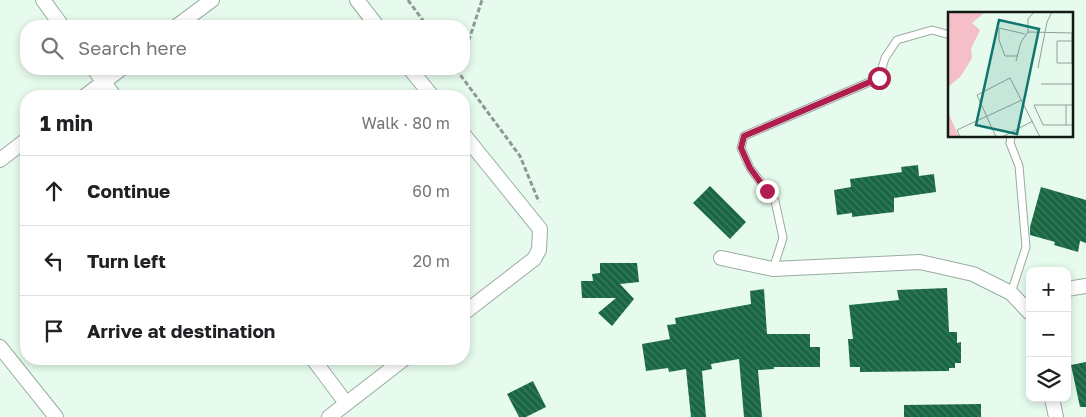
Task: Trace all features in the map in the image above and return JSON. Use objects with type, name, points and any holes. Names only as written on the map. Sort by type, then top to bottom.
[{"type":"street","points":[[43,0],[58,20]]},
{"type":"street","points":[[185,20],[212,0]]},
{"type":"street","points":[[357,0],[372,20]]},
{"type":"street","points":[[99,75],[110,90]]},
{"type":"street","points":[[93,90],[113,75]]},
{"type":"street","points":[[415,75],[427,90]]},
{"type":"street","points":[[470,142],[540,229],[539,250],[534,259],[470,308]]},
{"type":"street","points":[[0,160],[20,145]]},
{"type":"street","points":[[721,258],[773,269],[920,262],[973,274],[1011,293],[1029,312]]},
{"type":"street","points":[[1071,288],[1086,286]]},
{"type":"street","points":[[0,347],[56,417]]},
{"type":"street","points":[[318,365],[346,403]]},
{"type":"street","points":[[328,417],[396,365]]},
{"type":"street","points":[[1053,402],[1056,417]]},
{"type":"lane","points":[[773,269],[783,238],[777,209],[775,201],[750,168],[741,148],[744,136],[879,78],[885,58],[897,40],[932,30],[948,34]]},
{"type":"lane","points":[[1011,138],[1010,143],[1020,166],[1026,247],[1011,293]]},
{"type":"path","points":[[408,0],[422,20]]},
{"type":"path","points":[[470,37],[482,0]]},
{"type":"path","points":[[461,75],[520,156],[540,205],[540,229]]},
{"type":"building","points":[[918,165],[919,176],[934,174],[936,192],[894,198],[894,212],[852,217],[852,213],[837,215],[834,190],[851,187],[850,179],[902,172],[901,167]]},
{"type":"building","points":[[710,186],[746,222],[730,239],[693,203]]},
{"type":"building","points":[[1041,187],[1086,200],[1086,243],[1080,241],[1078,252],[1054,245],[1055,242],[1030,235],[1030,227]]},
{"type":"building","points":[[600,263],[637,263],[639,282],[620,284],[634,299],[612,326],[598,313],[616,298],[582,298],[581,281],[593,281],[592,274],[600,273]]},
{"type":"building","points":[[947,288],[949,332],[957,332],[957,343],[961,342],[961,363],[955,363],[955,368],[949,368],[949,371],[860,372],[860,367],[850,367],[848,339],[853,339],[849,305],[899,300],[897,290]]},
{"type":"building","points":[[764,289],[767,334],[810,334],[810,347],[820,347],[820,367],[774,367],[774,369],[758,370],[762,417],[744,417],[739,359],[711,364],[712,369],[702,371],[706,417],[691,417],[686,369],[669,372],[668,368],[646,371],[642,344],[670,339],[667,325],[676,324],[675,318],[751,304],[750,291]]},
{"type":"building","points":[[1086,362],[1086,407],[1080,407],[1071,365]]},
{"type":"building","points":[[533,381],[546,407],[526,417],[519,417],[507,394]]},
{"type":"building","points":[[981,404],[981,417],[904,417],[904,405]]},
{"type":"route","points":[[767,191],[750,168],[741,148],[744,136],[879,78]]}]
